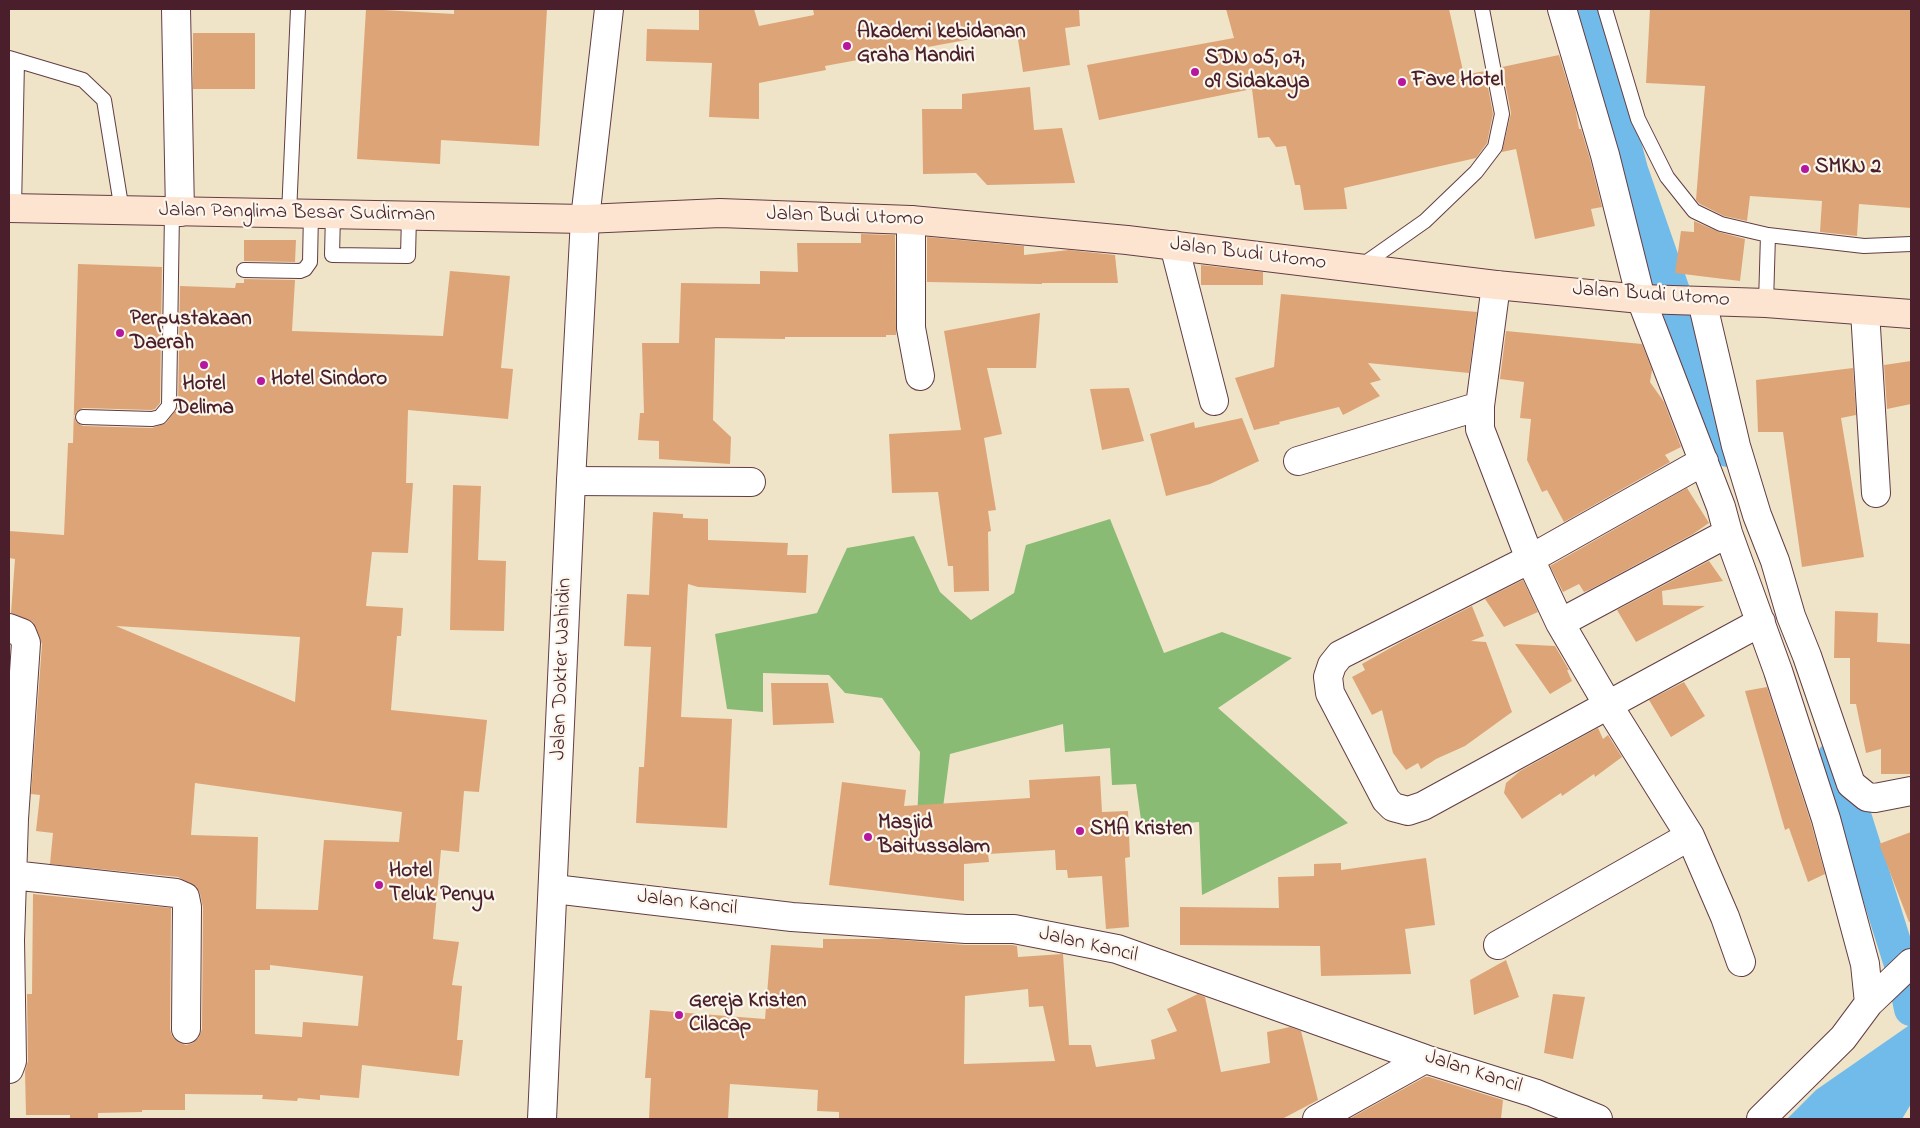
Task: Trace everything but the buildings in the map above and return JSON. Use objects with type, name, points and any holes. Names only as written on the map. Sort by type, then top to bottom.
[{"type":"main road","name":"Jalan Panglima Besar Sudirman","points":[[11,208],[585,219]]},
{"type":"main road","name":"Jalan Budi Utomo","points":[[585,219],[720,213],[911,220],[1174,246],[1496,285],[1648,299],[1766,303],[1911,314]]},
{"type":"street","points":[[176,9],[176,212]]},
{"type":"street","name":"Jalan Dokter Wahidin","points":[[542,1119],[554,889],[570,481],[585,219],[609,9]]},
{"type":"street","points":[[1562,9],[1648,299],[1721,507],[1728,533],[1761,622],[1823,809],[1841,868],[1865,964],[1877,995]]},
{"type":"street","points":[[911,220],[911,328],[920,376]]},
{"type":"street","points":[[1174,246],[1214,401]]},
{"type":"street","points":[[1496,285],[1480,406],[1480,429],[1530,558],[1560,623],[1608,705],[1690,836],[1726,917],[1741,962]]},
{"type":"street","points":[[1696,301],[1757,516],[1775,561],[1792,616],[1851,784],[1867,796],[1875,798],[1911,791]]},
{"type":"street","points":[[1865,311],[1876,493]]},
{"type":"street","points":[[1298,461],[1480,406]]},
{"type":"street","points":[[1704,461],[1530,558],[1340,655],[1332,665],[1328,677],[1330,692],[1386,800],[1393,807],[1408,811],[1423,806],[1761,622]]},
{"type":"street","points":[[570,481],[751,482]]},
{"type":"street","points":[[1560,623],[1728,533]]},
{"type":"street","points":[[9,628],[22,633],[26,643],[11,818],[10,940],[12,1061],[9,1069]]},
{"type":"street","points":[[1498,945],[1690,836]]},
{"type":"street","points":[[12,875],[176,893],[185,897],[187,907],[186,1029]]},
{"type":"street","name":"Jalan Kancil","points":[[554,889],[792,917],[966,929],[1014,929],[1116,949],[1425,1059],[1534,1093],[1598,1119]]},
{"type":"street","points":[[1761,1119],[1843,1038],[1877,995],[1911,963]]},
{"type":"street","points":[[1317,1119],[1425,1059]]},
{"type":"lane","points":[[244,270],[300,271],[305,269],[310,262],[311,214],[298,9]]},
{"type":"lane","points":[[1358,268],[1425,221],[1476,172],[1495,147],[1502,114],[1482,9]]},
{"type":"lane","points":[[1605,9],[1638,119],[1667,177],[1694,211],[1721,224],[1768,236],[1864,246],[1911,244]]},
{"type":"lane","points":[[11,208],[13,59],[83,80],[104,100],[122,211]]},
{"type":"lane","points":[[83,417],[152,419],[160,417],[169,406],[176,212]]},
{"type":"lane","points":[[311,214],[332,255],[408,256],[409,216]]},
{"type":"lane","points":[[1766,303],[1768,236]]},
{"type":"green space","points":[[1110,519],[1164,653],[1222,632],[1292,658],[1218,708],[1348,823],[1202,895],[1199,822],[1142,827],[1136,784],[1112,785],[1110,748],[1065,752],[1063,724],[950,754],[938,846],[916,845],[920,752],[882,698],[845,693],[829,675],[763,673],[763,712],[727,709],[715,634],[817,613],[847,548],[914,536],[940,592],[971,620],[1014,593],[1026,545]]},
{"type":"water","points":[[1911,1024],[1911,1104],[1902,1119],[1787,1119],[1816,1090]]},
{"type":"waterway","points":[[1588,9],[1631,170],[1728,450]]},
{"type":"waterway","points":[[1834,758],[1904,974],[1911,1009]]},
{"type":"place","name":"Akademi kebidanan Graha Mandiri","points":[[847,46]]},
{"type":"place","name":"SDN 05, 07, 09 Sidakaya","points":[[1195,72]]},
{"type":"place","name":"Fave Hotel","points":[[1402,82]]},
{"type":"place","name":"SMKN 2","points":[[1805,169]]},
{"type":"place","name":"Perpustakaan Daerah","points":[[120,333]]},
{"type":"place","name":"Hotel Delima","points":[[204,365]]},
{"type":"place","name":"Hotel Sindoro","points":[[261,381]]},
{"type":"place","name":"SMA Kristen","points":[[1080,831]]},
{"type":"place","name":"Masjid Baitussalam","points":[[868,837]]},
{"type":"place","name":"Hotel Teluk Penyu","points":[[379,885]]},
{"type":"place","name":"Gereja Kristen Cilacap","points":[[679,1015]]}]
